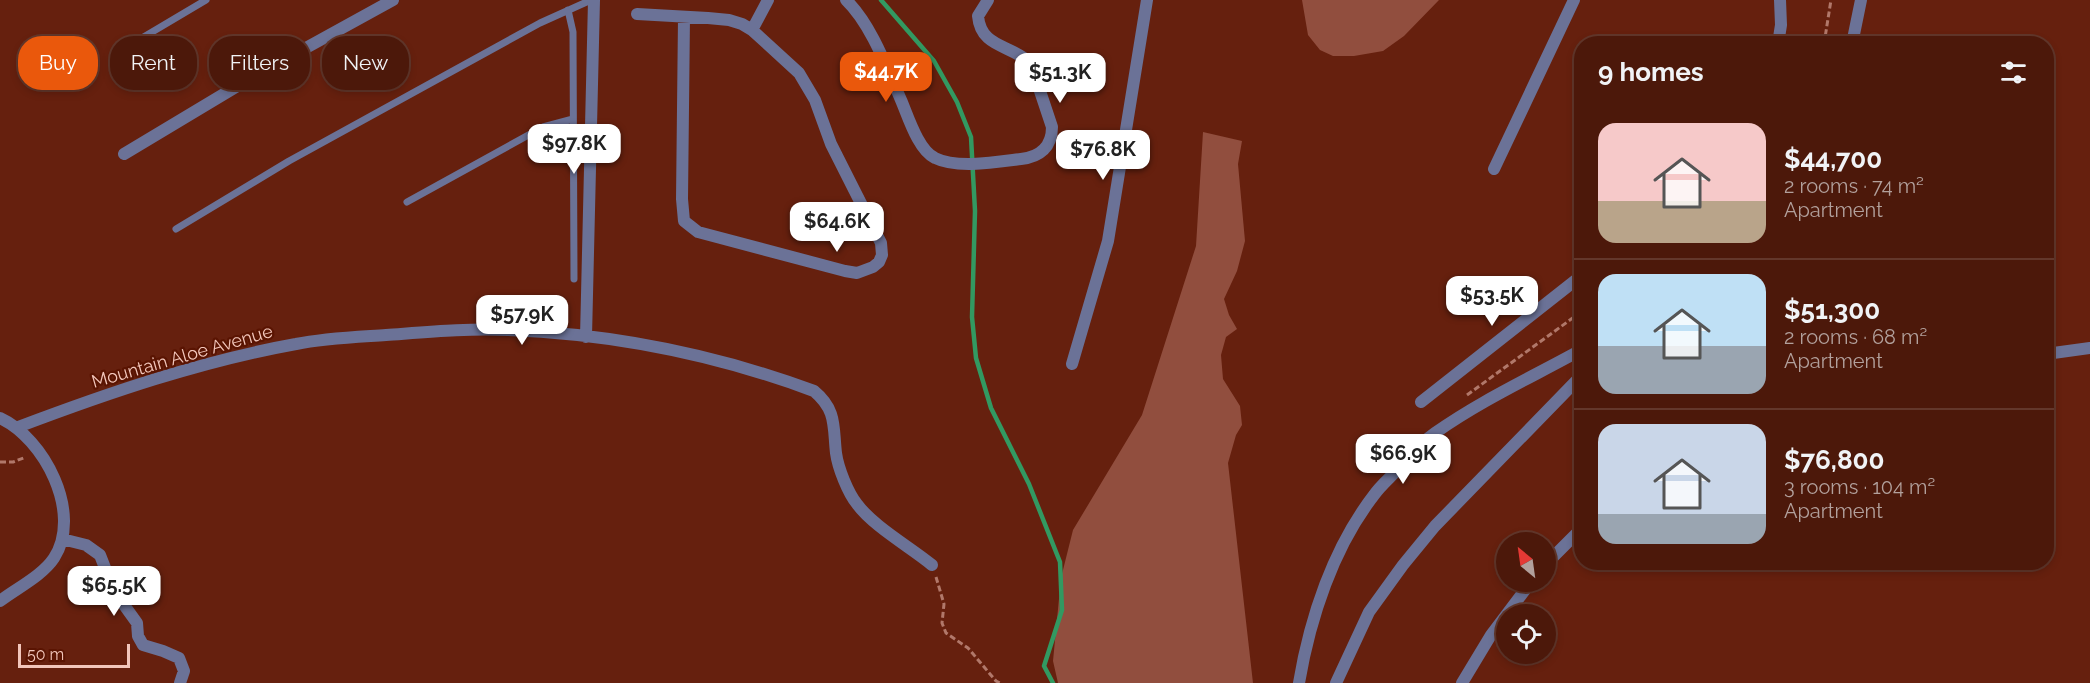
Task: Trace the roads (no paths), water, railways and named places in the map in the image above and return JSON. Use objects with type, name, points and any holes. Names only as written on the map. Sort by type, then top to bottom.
[{"type":"street","points":[[124,154],[244,82],[393,0]]},
{"type":"street","points":[[752,30],[768,0]]},
{"type":"street","points":[[846,0],[853,7],[872,39],[912,126],[927,152],[934,158],[954,163],[992,163],[1037,155],[1049,144],[1052,127],[1031,64],[1025,58],[993,43],[982,32],[978,16],[988,0]]},
{"type":"street","points":[[1072,364],[1108,242],[1147,0]]},
{"type":"street","points":[[1494,169],[1574,0]]},
{"type":"street","points":[[1779,36],[1780,0]]},
{"type":"street","points":[[1854,36],[1861,0]]},
{"type":"street","points":[[586,337],[590,3]]},
{"type":"street","points":[[637,14],[684,17],[729,20],[752,30],[798,73],[815,100],[831,144],[881,243],[882,255],[879,262],[865,272],[845,271],[709,235],[692,228],[684,221],[682,214],[684,17]]},
{"type":"street","points":[[1421,402],[1574,282]]},
{"type":"street","name":"Mountain Aloe Avenue","points":[[18,427],[82,403],[187,370],[227,358],[298,343],[452,331],[508,330],[586,337],[658,347],[699,355],[814,391],[830,409],[841,474],[856,503],[867,515],[932,565]]},
{"type":"street","points":[[2054,353],[2090,348]]},
{"type":"street","points":[[1299,683],[1307,639],[1331,572],[1352,529],[1374,494],[1433,434],[1494,397],[1574,354]]},
{"type":"street","points":[[1336,683],[1369,612],[1403,565],[1435,526],[1574,383]]},
{"type":"street","points":[[0,418],[18,427],[43,457],[63,504],[64,530],[52,560],[0,601]]},
{"type":"street","points":[[1556,554],[1574,536]]},
{"type":"street","points":[[62,539],[86,545],[100,555],[114,591],[137,623],[138,636],[143,645],[179,658],[184,671],[180,683]]},
{"type":"street","points":[[1462,683],[1491,635],[1523,592]]},
{"type":"lane","points":[[145,36],[206,0]]},
{"type":"lane","points":[[176,229],[288,161],[540,23],[590,3]]},
{"type":"lane","points":[[568,10],[573,32],[574,279]]},
{"type":"lane","points":[[407,202],[543,128],[573,119]]},
{"type":"waterway","points":[[881,0],[934,61],[957,102],[971,137],[975,211],[972,317],[976,358],[991,408],[1029,484],[1060,562],[1062,610],[1044,666],[1053,683]]}]
